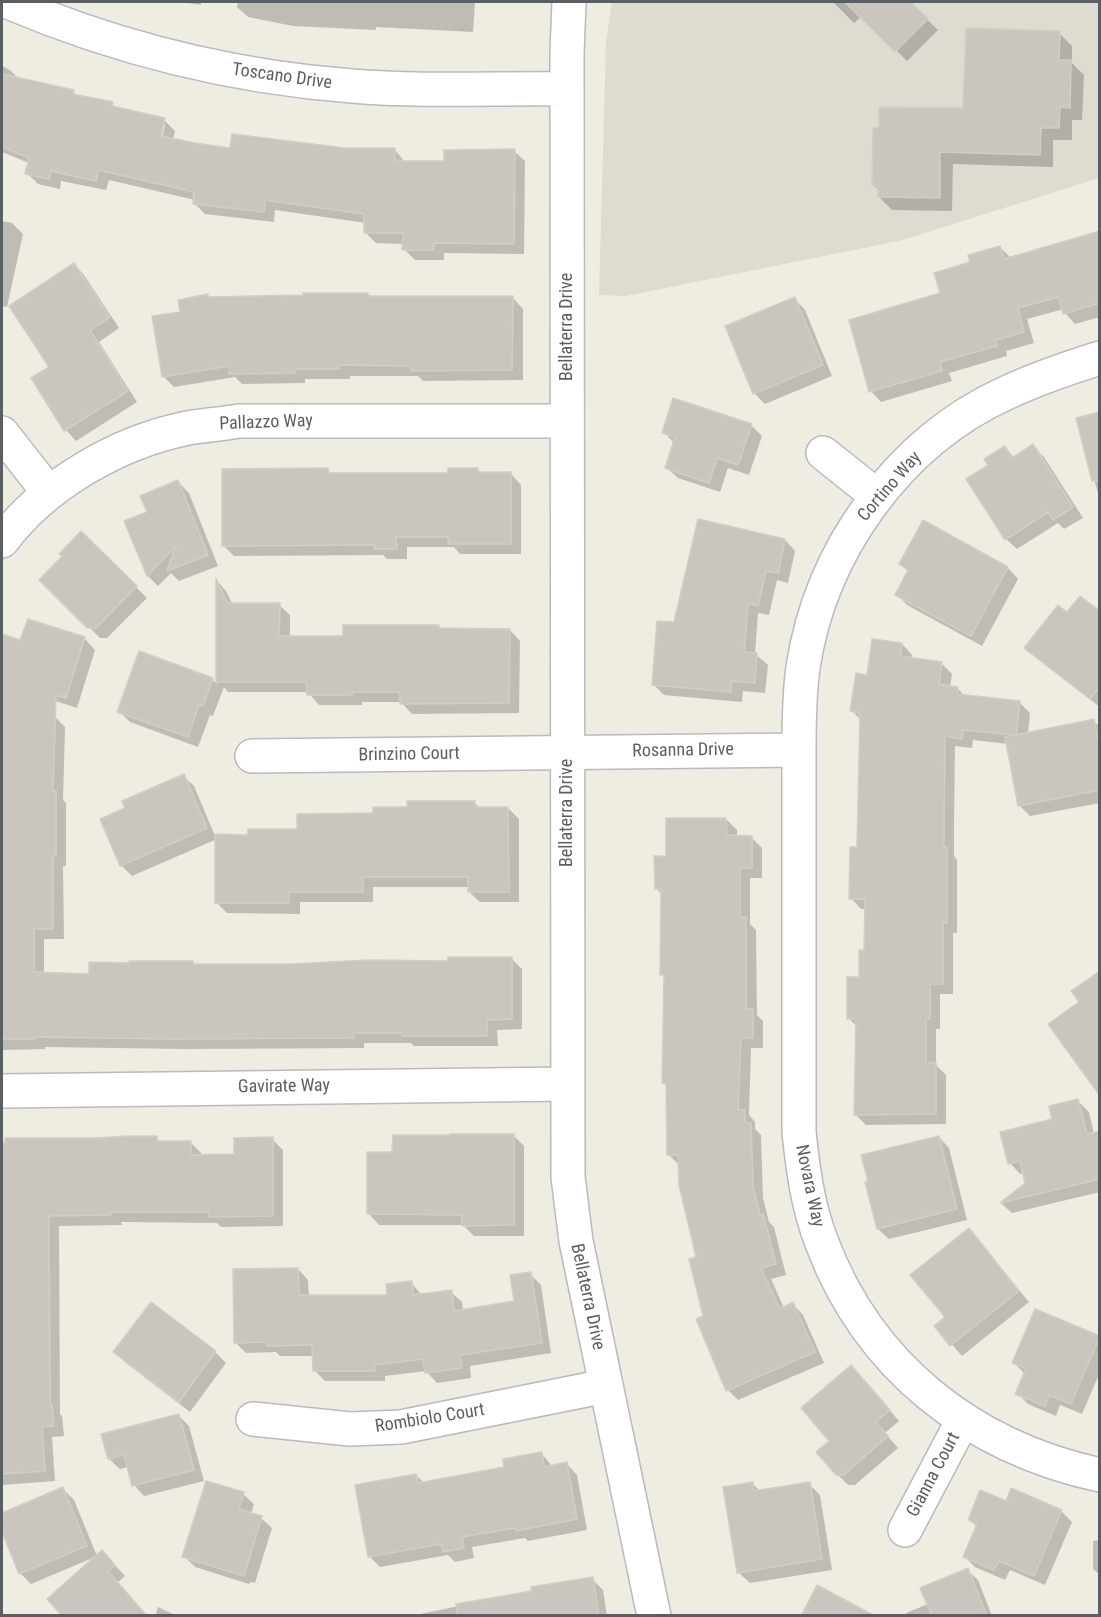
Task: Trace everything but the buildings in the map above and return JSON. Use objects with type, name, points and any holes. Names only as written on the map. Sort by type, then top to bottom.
[{"type":"street","name":"Toscano Drive","points":[[8,2],[116,43],[204,66],[294,81],[355,87],[567,89]]},
{"type":"street","name":"Bellaterra Drive","points":[[569,2],[567,89],[568,1178],[576,1241],[654,1616]]},
{"type":"street","name":"Cortino Way","points":[[799,750],[799,705],[803,667],[816,612],[829,577],[856,527],[877,496],[915,456],[942,432],[973,411],[1005,393],[1100,358]]},
{"type":"street","name":"Pallazzo Way","points":[[2,541],[10,530],[49,493],[92,464],[138,442],[188,428],[239,421],[567,421]]},
{"type":"street","points":[[2,433],[49,493]]},
{"type":"street","points":[[823,453],[877,496]]},
{"type":"street","name":"Rosanna Drive","points":[[567,753],[799,750]]},
{"type":"street","name":"Novara Way","points":[[799,750],[799,1132],[803,1170],[811,1208],[827,1254],[847,1296],[867,1328],[891,1358],[918,1385],[963,1420],[1021,1451],[1062,1467],[1100,1474]]},
{"type":"street","name":"Brinzino Court","points":[[252,756],[567,753]]},
{"type":"street","name":"Gavirate Way","points":[[2,1091],[567,1084]]},
{"type":"street","name":"Rombiolo Court","points":[[253,1419],[350,1430],[402,1427],[606,1386]]},
{"type":"street","name":"Gianna Court","points":[[905,1530],[963,1420]]},
{"type":"shaded area","points":[[612,2],[1099,2],[1099,178],[903,240],[626,296],[599,295],[606,42]]}]
